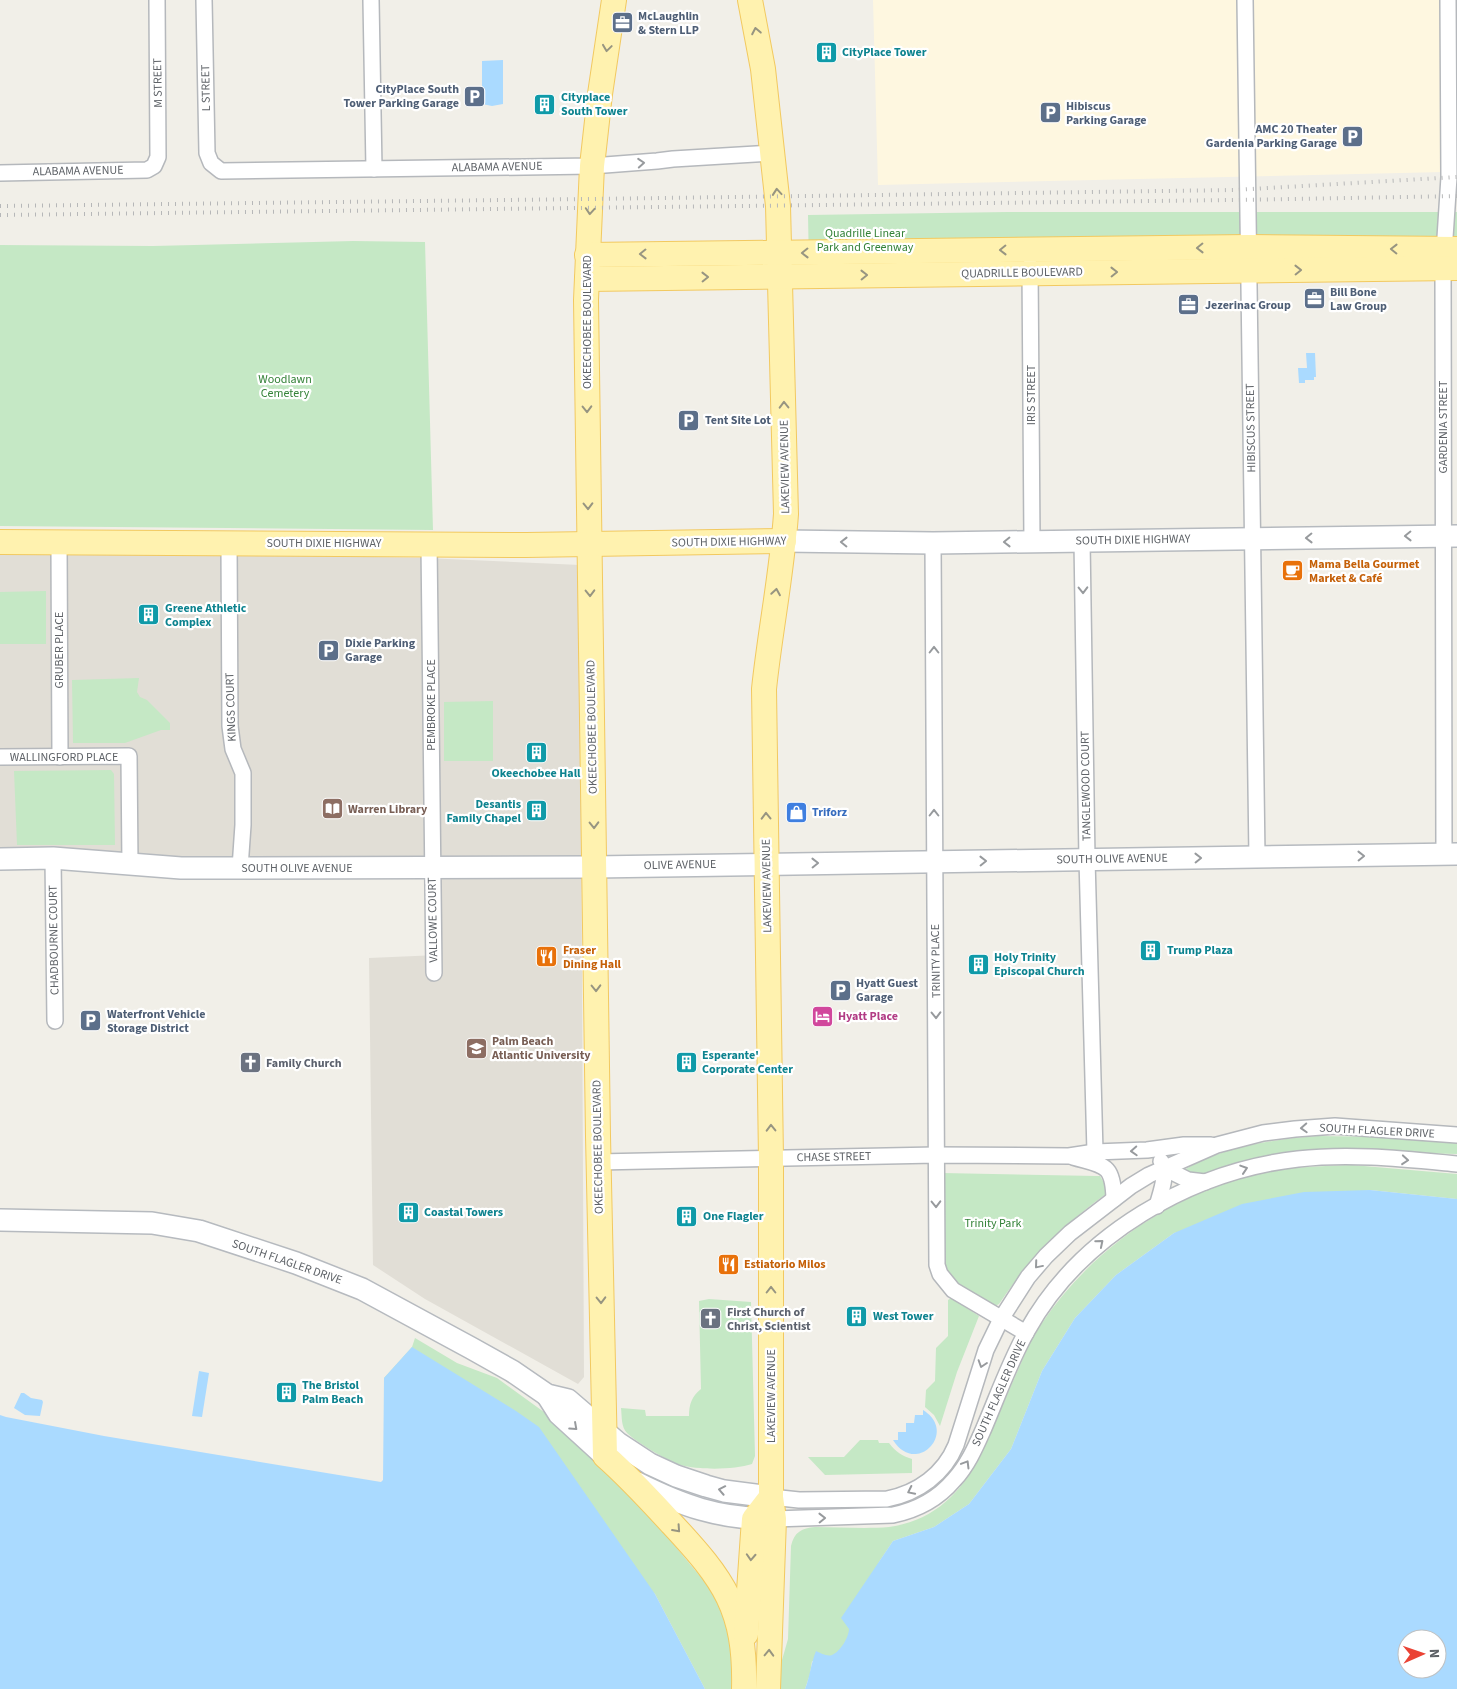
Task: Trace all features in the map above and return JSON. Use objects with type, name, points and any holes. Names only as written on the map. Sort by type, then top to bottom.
[{"type":"main road","name":"OKEECHOBEE BOULEVARD","points":[[605,1456],[598,1162],[586,344],[592,166],[600,94],[614,0]]},
{"type":"main road","points":[[750,0],[764,69],[773,153],[780,264]]},
{"type":"main road","name":"QUADRILLE BOULEVARD","points":[[587,279],[780,264],[1030,249],[1249,247],[1450,258]]},
{"type":"main road","name":"QUADRILLE BOULEVARD","points":[[588,255],[1030,273],[1249,270],[1450,258]]},
{"type":"main road","name":"LAKEVIEW AVENUE","points":[[768,1684],[766,1511],[771,1158],[764,689],[769,640],[784,542],[786,514],[780,264]]},
{"type":"main road","name":"SOUTH DIXIE HIGHWAY","points":[[0,542],[589,544],[784,542]]},
{"type":"main road","name":"SOUTH FLAGLER DRIVE","points":[[605,1456],[632,1480]]},
{"type":"main road","points":[[632,1480],[715,1573],[729,1597],[739,1624],[744,1652],[744,1683]]},
{"type":"main road","name":"LAKEVIEW AVENUE","points":[[744,1652],[750,1593],[766,1511]]},
{"type":"street","name":"M STREET","points":[[154,166],[158,157],[157,0]]},
{"type":"street","name":"L STREET","points":[[204,0],[207,153],[211,163],[220,171]]},
{"type":"street","points":[[371,0],[374,169]]},
{"type":"street","name":"HIBISCUS STREET","points":[[1245,0],[1257,857]]},
{"type":"street","name":"GARDENIA STREET","points":[[1448,0],[1451,854]]},
{"type":"street","name":"ALABAMA AVENUE","points":[[220,171],[592,166],[773,153]]},
{"type":"street","name":"ALABAMA AVENUE","points":[[0,173],[147,170],[154,166]]},
{"type":"street","name":"IRIS STREET","points":[[1030,249],[1032,542]]},
{"type":"street","name":"SOUTH DIXIE HIGHWAY","points":[[784,542],[933,543],[1450,536]]},
{"type":"street","name":"TANGLEWOOD COURT","points":[[1082,541],[1094,1152]]},
{"type":"street","name":"GRUBER PLACE","points":[[59,542],[60,757]]},
{"type":"street","name":"KINGS COURT","points":[[229,543],[230,726],[233,750],[243,773],[243,825],[240,868]]},
{"type":"street","name":"TRINITY PLACE","points":[[933,543],[934,861],[938,1139],[936,1155],[937,1265],[940,1274],[953,1290],[1026,1333]]},
{"type":"street","name":"PEMBROKE PLACE","points":[[429,544],[432,867]]},
{"type":"street","name":"WALLINGFORD PLACE","points":[[0,757],[129,756],[130,864]]},
{"type":"street","name":"SOUTH OLIVE AVENUE","points":[[767,864],[1451,854]]},
{"type":"street","name":"SOUTH OLIVE AVENUE","points":[[0,859],[53,858],[181,868],[594,867]]},
{"type":"street","name":"CHADBOURNE COURT","points":[[53,858],[55,1021]]},
{"type":"street","name":"OLIVE AVENUE","points":[[594,867],[767,864]]},
{"type":"street","name":"VALLOWE COURT","points":[[432,867],[434,973]]},
{"type":"street","name":"SOUTH FLAGLER DRIVE","points":[[0,1220],[152,1222],[199,1231],[306,1267],[362,1289],[485,1356],[547,1395],[568,1400],[632,1453],[676,1476],[724,1491],[766,1511],[799,1500],[887,1498],[899,1496],[913,1491],[928,1482],[951,1458],[986,1350],[1001,1319],[1028,1277],[1070,1233],[1148,1175],[1217,1145],[1263,1133],[1335,1126],[1457,1135]]},
{"type":"street","name":"CHASE STREET","points":[[598,1162],[936,1155],[1069,1156],[1094,1152],[1156,1149],[1184,1145],[1217,1145]]},
{"type":"street","points":[[1156,1149],[1164,1168],[1157,1206]]},
{"type":"street","name":"CHASE STREET","points":[[1069,1156],[1104,1166],[1114,1181],[1114,1199]]},
{"type":"street","name":"SOUTH FLAGLER DRIVE","points":[[632,1480],[682,1504],[714,1513],[766,1511],[893,1515],[912,1511],[932,1500],[955,1480],[970,1456],[1026,1333],[1057,1286],[1083,1258],[1114,1232],[1194,1186],[1252,1167],[1274,1162],[1334,1156],[1457,1164]]},
{"type":"street","points":[[1164,1168],[1188,1180],[1206,1182]]},
{"type":"street","name":"SOUTH FLAGLER DRIVE","points":[[547,1395],[559,1414],[605,1456]]},
{"type":"shaded area","points":[[873,0],[1440,0],[1444,172],[878,185]]},
{"type":"shaded area","name":"Palm Beach Atlantic University","points":[[222,554],[425,558],[580,565],[584,1377],[578,1384],[425,1299],[373,1265],[369,958],[438,955],[423,858],[145,857],[0,851],[0,555]]},
{"type":"green space","name":"Quadrille Linear Park and Greenway","points":[[1007,212],[1457,212],[1457,239],[1007,246],[990,264],[809,267],[808,215]]},
{"type":"green space","name":"Woodlawn Cemetery","points":[[353,241],[425,242],[433,530],[0,526],[0,245],[153,246]]},
{"type":"green space","points":[[46,591],[46,644],[0,644],[0,592]]},
{"type":"green space","points":[[139,678],[137,692],[140,697],[147,700],[170,723],[170,730],[161,730],[125,743],[73,743],[72,680]]},
{"type":"green space","points":[[493,701],[493,761],[444,761],[444,702]]},
{"type":"green space","points":[[111,770],[114,774],[115,845],[17,845],[14,771]]},
{"type":"green space","points":[[1318,1136],[1384,1137],[1457,1143],[1457,1154],[1307,1151],[1264,1156],[1203,1174],[1195,1175],[1184,1170],[1215,1155],[1231,1150],[1284,1139]]},
{"type":"green space","points":[[1352,1165],[1457,1174],[1457,1199],[1370,1190],[1174,1233],[1116,1275],[1075,1318],[1042,1371],[1011,1449],[969,1504],[934,1527],[893,1541],[879,1562],[861,1634],[835,1669],[812,1661],[805,1689],[780,1689],[780,1667],[788,1639],[791,1546],[796,1534],[806,1528],[815,1527],[880,1528],[905,1524],[919,1519],[944,1504],[964,1483],[980,1457],[1026,1352],[1042,1323],[1084,1272],[1134,1230],[1162,1212],[1222,1184],[1266,1172],[1315,1166]]},
{"type":"green space","name":"Trinity Park","points":[[942,1173],[1100,1176],[1107,1188],[1106,1194],[1062,1230],[1034,1258],[999,1304],[993,1307],[956,1285],[947,1275],[943,1263]]},
{"type":"green space","points":[[951,1298],[979,1316],[957,1372],[940,1426],[934,1415],[925,1407],[926,1390],[935,1381],[936,1348],[948,1336],[948,1300]]},
{"type":"green space","points":[[709,1299],[751,1302],[755,1456],[752,1464],[745,1466],[716,1469],[680,1465],[637,1441],[625,1431],[623,1425],[621,1408],[645,1410],[646,1416],[689,1416],[695,1394],[701,1389],[699,1301]]},
{"type":"green space","points":[[415,1338],[457,1363],[497,1378],[555,1420],[665,1534],[709,1587],[721,1606],[731,1646],[733,1664],[732,1689],[705,1689],[655,1594],[384,1378],[412,1347]]},
{"type":"green space","points":[[860,1440],[878,1440],[879,1443],[889,1443],[899,1453],[912,1459],[912,1473],[825,1475],[808,1457],[844,1457]]},
{"type":"water","points":[[503,60],[503,104],[492,106],[482,104],[482,61]]},
{"type":"water","points":[[1306,353],[1315,353],[1316,377],[1314,377],[1314,380],[1305,380],[1305,383],[1299,383],[1298,368],[1307,368]]},
{"type":"water","points":[[1370,1190],[1457,1199],[1457,1689],[805,1689],[816,1651],[832,1655],[844,1644],[849,1629],[841,1618],[893,1541],[934,1527],[969,1504],[1011,1449],[1042,1371],[1075,1318],[1116,1275],[1174,1233],[1242,1204],[1304,1192]]},
{"type":"water","points":[[412,1347],[539,1427],[655,1594],[705,1689],[0,1689],[0,1415],[104,1436],[381,1482],[383,1480],[384,1378]]},
{"type":"water","points":[[199,1371],[209,1373],[202,1417],[192,1416]]},
{"type":"water","points":[[21,1393],[31,1398],[42,1400],[40,1416],[25,1415],[14,1408]]},
{"type":"water","points":[[923,1410],[933,1419],[937,1429],[935,1439],[930,1447],[922,1453],[912,1454],[902,1450],[893,1440],[898,1440],[898,1432],[906,1432],[906,1423],[914,1423],[915,1415],[923,1415]]},
{"type":"railway","points":[[0,206],[1234,190],[1457,177]]},
{"type":"railway","points":[[0,215],[1457,196]]},
{"type":"place","name":"McLaughlin & Stern LLP","points":[[622,23]]},
{"type":"place","name":"CityPlace Tower","points":[[826,52]]},
{"type":"place","name":"CityPlace South Tower Parking Garage","points":[[475,96]]},
{"type":"place","name":"Cityplace South Tower","points":[[545,104]]},
{"type":"place","name":"Hibiscus Parking Garage","points":[[1050,113]]},
{"type":"place","name":"AMC 20 Theater Gardenia Parking Garage","points":[[1353,136]]},
{"type":"place","name":"Bill Bone Law Group","points":[[1314,299]]},
{"type":"place","name":"Jezerinac Group","points":[[1189,305]]},
{"type":"place","name":"Tent Site Lot","points":[[689,420]]},
{"type":"place","name":"Mama Bella Gourmet Market & Café","points":[[1293,571]]},
{"type":"place","name":"Greene Athletic Complex","points":[[149,615]]},
{"type":"place","name":"Dixie Parking Garage","points":[[329,650]]},
{"type":"place","name":"Okeechobee Hall","points":[[536,752]]},
{"type":"place","name":"Warren Library","points":[[332,809]]},
{"type":"place","name":"Desantis Family Chapel","points":[[537,811]]},
{"type":"place","name":"Triforz","points":[[796,812]]},
{"type":"place","name":"Trump Plaza","points":[[1151,950]]},
{"type":"place","name":"Fraser Dining Hall","points":[[547,957]]},
{"type":"place","name":"Holy Trinity Episcopal Church","points":[[978,964]]},
{"type":"place","name":"Hyatt Guest Garage","points":[[840,990]]},
{"type":"place","name":"Hyatt Place","points":[[822,1016]]},
{"type":"place","name":"Waterfront Vehicle Storage District","points":[[91,1021]]},
{"type":"place","name":"Palm Beach Atlantic University","points":[[476,1048]]},
{"type":"place","name":"Esperante' Corporate Center","points":[[686,1062]]},
{"type":"place","name":"Family Church","points":[[250,1063]]},
{"type":"place","name":"Coastal Towers","points":[[408,1212]]},
{"type":"place","name":"One Flagler","points":[[687,1216]]},
{"type":"place","name":"Estiatorio Milos","points":[[728,1264]]},
{"type":"place","name":"West Tower","points":[[857,1316]]},
{"type":"place","name":"First Church of Christ, Scientist","points":[[711,1319]]},
{"type":"place","name":"The Bristol Palm Beach","points":[[286,1392]]}]
